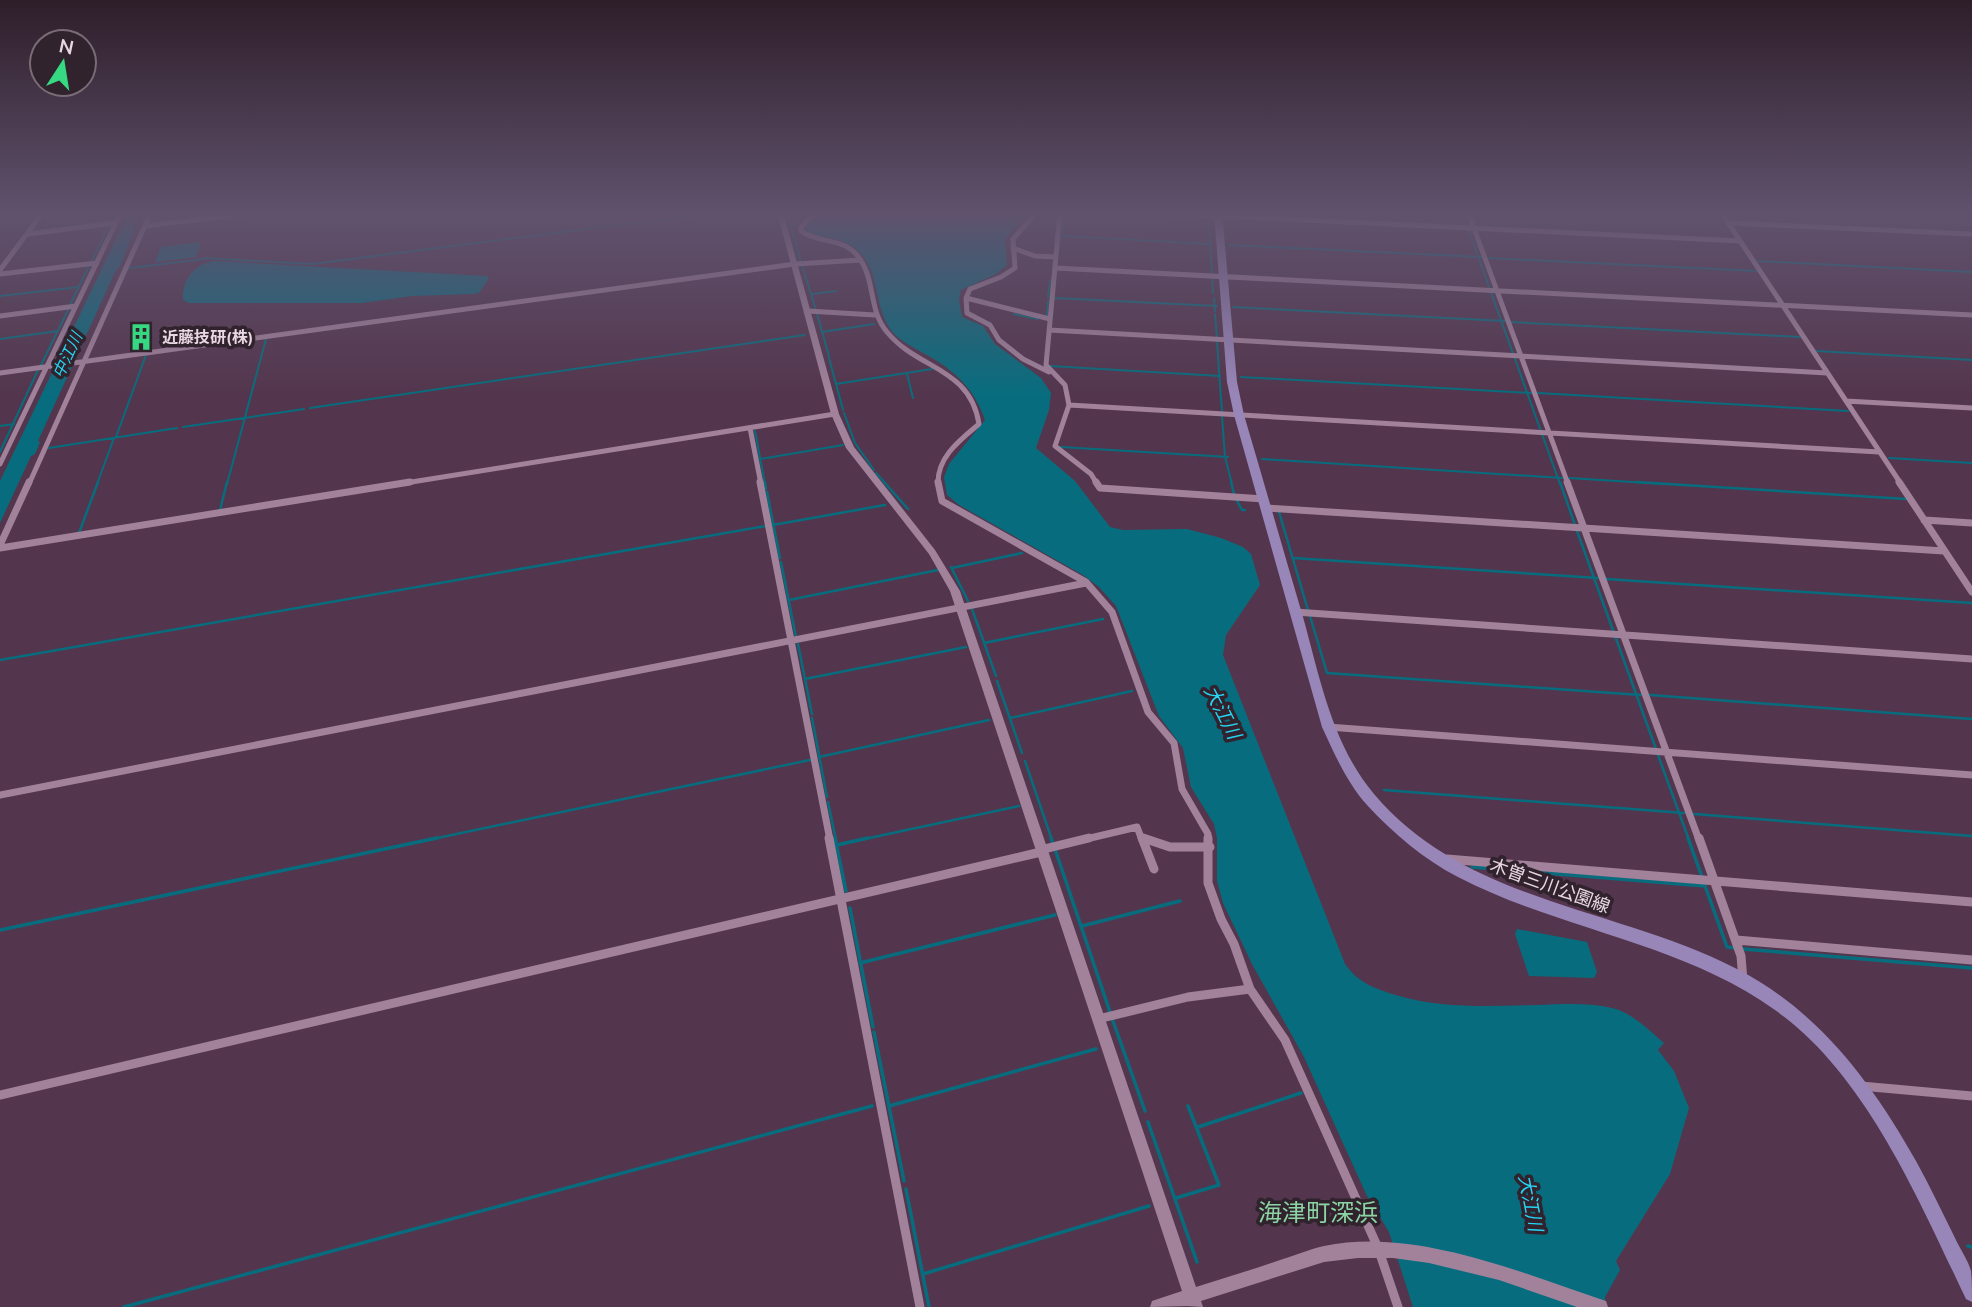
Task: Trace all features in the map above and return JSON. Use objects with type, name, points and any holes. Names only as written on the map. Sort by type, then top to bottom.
[{"type":"main road","name":"木曽三川公園線","points":[[1223,273],[1232,382],[1239,415],[1328,727],[1345,761],[1370,799],[1398,828],[1439,858],[1509,895],[1650,940],[1700,959],[1780,1004],[1819,1037],[1860,1086],[1931,1209],[1972,1293]]},
{"type":"street","points":[[0,464],[92,273]]},
{"type":"street","points":[[0,547],[123,273]]},
{"type":"street","points":[[0,373],[730,273]]},
{"type":"street","points":[[797,273],[835,414],[850,448],[941,565],[962,608],[1193,1303]]},
{"type":"street","points":[[870,273],[875,315],[895,341],[951,377],[967,392],[979,411],[979,424],[942,460],[936,476],[937,491],[942,501],[1086,582],[1112,612],[1149,712],[1174,743],[1182,789],[1188,802],[1201,817],[1208,834],[1208,883],[1221,919],[1234,944],[1250,989],[1285,1040],[1383,1249],[1398,1307]]},
{"type":"street","points":[[1008,273],[971,289],[967,298],[967,313],[990,325],[999,340],[1023,359],[1057,375]]},
{"type":"street","points":[[1054,273],[1046,365],[1065,385],[1069,405],[1055,446],[1091,474],[1100,488],[1571,526],[1944,551]]},
{"type":"street","points":[[1160,273],[1972,314]]},
{"type":"street","points":[[1488,273],[1544,432],[1582,526],[1618,634],[1664,751],[1707,880],[1736,941],[1741,956],[1743,981]]},
{"type":"street","points":[[1761,273],[1972,592]]},
{"type":"street","points":[[967,298],[1049,319]]},
{"type":"street","points":[[0,316],[76,306]]},
{"type":"street","points":[[808,311],[875,315]]},
{"type":"street","points":[[1049,330],[1827,373]]},
{"type":"street","points":[[1846,401],[1972,408]]},
{"type":"street","points":[[1069,405],[1880,452]]},
{"type":"street","points":[[0,547],[835,414]]},
{"type":"street","points":[[750,428],[920,1307]]},
{"type":"street","points":[[1924,520],[1972,523]]},
{"type":"street","points":[[0,795],[1086,582]]},
{"type":"street","points":[[1295,612],[1972,659]]},
{"type":"street","points":[[1328,727],[1972,775]]},
{"type":"street","points":[[0,1095],[843,900],[1138,827],[1154,869]]},
{"type":"street","points":[[1142,838],[1170,847],[1210,847]]},
{"type":"street","points":[[1439,858],[1972,902]]},
{"type":"street","points":[[1736,941],[1972,960]]},
{"type":"street","points":[[1098,1019],[1188,997],[1250,989]]},
{"type":"street","points":[[1860,1086],[1972,1096]]},
{"type":"street","points":[[1158,1307],[1193,1303],[1324,1254],[1346,1250],[1383,1249],[1422,1253],[1600,1307]]},
{"type":"water","name":"中江川","points":[[100,273],[115,273],[38,441],[40,442],[35,454],[31,456],[0,523],[0,481]]},
{"type":"water","points":[[432,273],[489,278],[479,293],[474,294],[412,296],[362,303],[189,303],[183,300],[183,293],[191,274]]},
{"type":"water","name":"大江川","points":[[871,273],[997,273],[961,290],[959,300],[962,317],[983,326],[995,344],[1041,378],[1051,393],[1049,410],[1036,448],[1075,481],[1110,527],[1123,530],[1187,529],[1221,538],[1243,547],[1251,554],[1260,585],[1226,635],[1223,655],[1350,971],[1375,988],[1433,1003],[1485,1006],[1577,1004],[1616,1009],[1635,1019],[1664,1043],[1658,1050],[1674,1071],[1689,1108],[1670,1174],[1616,1261],[1620,1270],[1605,1297],[1605,1307],[1413,1307],[1389,1232],[1367,1196],[1304,1057],[1252,964],[1223,903],[1217,881],[1217,838],[1214,824],[1191,787],[1183,748],[1159,716],[1116,606],[1099,587],[1083,575],[959,505],[947,495],[944,477],[949,464],[985,420],[969,389],[954,373],[894,334],[885,320]]},
{"type":"water","points":[[1517,929],[1587,942],[1597,972],[1594,978],[1529,976],[1515,934]]},
{"type":"waterway","points":[[79,287],[86,273]]},
{"type":"waterway","points":[[804,273],[816,310]]},
{"type":"waterway","points":[[1484,273],[1501,321]]},
{"type":"waterway","points":[[1212,278],[1213,293]]},
{"type":"waterway","points":[[1048,297],[1050,281]]},
{"type":"waterway","points":[[0,296],[79,287]]},
{"type":"waterway","points":[[70,305],[79,287]]},
{"type":"waterway","points":[[812,294],[836,291]]},
{"type":"waterway","points":[[1055,298],[1215,306]]},
{"type":"waterway","points":[[1214,298],[1215,306]]},
{"type":"waterway","points":[[1047,315],[1048,301]]},
{"type":"waterway","points":[[1215,306],[1215,311]]},
{"type":"waterway","points":[[1233,307],[1501,321]]},
{"type":"waterway","points":[[58,331],[69,308]]},
{"type":"waterway","points":[[817,314],[822,332]]},
{"type":"waterway","points":[[1014,314],[1038,319]]},
{"type":"waterway","points":[[1215,314],[1217,338]]},
{"type":"waterway","points":[[1501,321],[1527,393]]},
{"type":"waterway","points":[[1511,322],[1800,337]]},
{"type":"waterway","points":[[822,332],[874,324]]},
{"type":"waterway","points":[[0,339],[58,331]]},
{"type":"waterway","points":[[41,365],[58,331]]},
{"type":"waterway","points":[[822,332],[829,356]]},
{"type":"waterway","points":[[310,408],[805,335]]},
{"type":"waterway","points":[[245,418],[266,339]]},
{"type":"waterway","points":[[1217,342],[1219,376]]},
{"type":"waterway","points":[[1817,351],[1972,360]]},
{"type":"waterway","points":[[116,437],[146,355]]},
{"type":"waterway","points":[[829,358],[836,384]]},
{"type":"waterway","points":[[1050,366],[1219,376]]},
{"type":"waterway","points":[[836,384],[932,369]]},
{"type":"waterway","points":[[13,424],[38,370]]},
{"type":"waterway","points":[[907,374],[913,398]]},
{"type":"waterway","points":[[1219,376],[1222,412]]},
{"type":"waterway","points":[[1241,377],[1527,393]]},
{"type":"waterway","points":[[836,384],[843,410]]},
{"type":"waterway","points":[[1527,393],[1558,478]]},
{"type":"waterway","points":[[1538,393],[1848,411]]},
{"type":"waterway","points":[[245,418],[304,409]]},
{"type":"waterway","points":[[844,413],[855,443],[874,470]]},
{"type":"waterway","points":[[1222,416],[1225,457]]},
{"type":"waterway","points":[[183,427],[245,418]]},
{"type":"waterway","points":[[227,484],[245,418]]},
{"type":"waterway","points":[[0,426],[13,424]]},
{"type":"waterway","points":[[0,452],[13,424]]},
{"type":"waterway","points":[[49,448],[177,428]]},
{"type":"waterway","points":[[755,431],[760,459]]},
{"type":"waterway","points":[[97,484],[114,438]]},
{"type":"waterway","points":[[760,459],[843,445]]},
{"type":"waterway","points":[[1061,447],[1225,457]]},
{"type":"waterway","points":[[1225,457],[1232,484]]},
{"type":"waterway","points":[[1889,458],[1972,463]]},
{"type":"waterway","points":[[760,459],[765,484]]},
{"type":"waterway","points":[[1262,459],[1558,478]]},
{"type":"waterway","points":[[876,473],[886,484]]},
{"type":"waterway","points":[[1558,478],[1562,478]]},
{"type":"waterway","points":[[1558,478],[1560,484]]},
{"type":"waterway","points":[[1569,478],[1664,484]]},
{"type":"waterway","points":[[79,533],[98,482]]},
{"type":"waterway","points":[[220,510],[227,482]]},
{"type":"waterway","points":[[765,482],[766,489]]},
{"type":"waterway","points":[[884,482],[908,509]]},
{"type":"waterway","points":[[1231,482],[1234,494]]},
{"type":"waterway","points":[[1560,482],[1575,525]]},
{"type":"waterway","points":[[1636,482],[1906,499]]},
{"type":"waterway","points":[[767,492],[773,525]]},
{"type":"waterway","points":[[1236,499],[1242,510],[1245,510]]},
{"type":"waterway","points":[[773,525],[885,505]]},
{"type":"waterway","points":[[1279,512],[1308,610]]},
{"type":"waterway","points":[[773,525],[780,558]]},
{"type":"waterway","points":[[0,660],[766,526]]},
{"type":"waterway","points":[[1577,531],[1594,578]]},
{"type":"waterway","points":[[952,568],[1022,553]]},
{"type":"waterway","points":[[1293,558],[1594,578]]},
{"type":"waterway","points":[[781,562],[796,637]]},
{"type":"waterway","points":[[951,567],[968,601]]},
{"type":"waterway","points":[[789,600],[938,570]]},
{"type":"waterway","points":[[1594,578],[1598,578]]},
{"type":"waterway","points":[[1594,578],[1636,695]]},
{"type":"waterway","points":[[1606,579],[1972,603]]},
{"type":"waterway","points":[[972,609],[984,643]]},
{"type":"waterway","points":[[1310,616],[1327,673],[1636,695]]},
{"type":"waterway","points":[[984,643],[1103,619]]},
{"type":"waterway","points":[[984,643],[996,676]]},
{"type":"waterway","points":[[798,644],[805,679]]},
{"type":"waterway","points":[[805,679],[966,647]]},
{"type":"waterway","points":[[805,679],[812,714]]},
{"type":"waterway","points":[[997,681],[1022,753]]},
{"type":"waterway","points":[[1010,718],[1132,691]]},
{"type":"waterway","points":[[1636,695],[1641,695]]},
{"type":"waterway","points":[[1636,695],[1656,749]]},
{"type":"waterway","points":[[1650,695],[1972,719]]},
{"type":"waterway","points":[[812,718],[819,757]]},
{"type":"waterway","points":[[819,757],[989,720]]},
{"type":"waterway","points":[[1658,755],[1679,813]]},
{"type":"waterway","points":[[819,757],[827,797]]},
{"type":"waterway","points":[[428,840],[810,760]]},
{"type":"waterway","points":[[1025,761],[1052,840]]},
{"type":"waterway","points":[[1384,790],[1679,813]]},
{"type":"waterway","points":[[828,802],[836,840]]},
{"type":"waterway","points":[[860,840],[1019,806]]},
{"type":"waterway","points":[[1679,813],[1684,813]]},
{"type":"waterway","points":[[1679,813],[1689,840]]},
{"type":"waterway","points":[[1694,814],[1972,836]]},
{"type":"waterway","points":[[0,930],[437,838]]},
{"type":"waterway","points":[[835,838],[846,891]]},
{"type":"waterway","points":[[837,845],[868,838]]},
{"type":"waterway","points":[[1051,838],[1053,844]]},
{"type":"waterway","points":[[1688,838],[1702,877]]},
{"type":"waterway","points":[[1056,852],[1110,1012]]},
{"type":"waterway","points":[[1472,867],[1705,886]]},
{"type":"waterway","points":[[1704,883],[1727,947],[1736,948]]},
{"type":"waterway","points":[[1082,926],[1180,901]]},
{"type":"waterway","points":[[850,908],[861,963]]},
{"type":"waterway","points":[[861,963],[1055,915]]},
{"type":"waterway","points":[[1743,949],[1972,968]]},
{"type":"waterway","points":[[861,963],[873,1027]]},
{"type":"waterway","points":[[1113,1021],[1145,1111]]},
{"type":"waterway","points":[[874,1032],[904,1181]]},
{"type":"waterway","points":[[889,1106],[1096,1049]]},
{"type":"waterway","points":[[1198,1127],[1301,1093]]},
{"type":"waterway","points":[[124,1307],[872,1106]]},
{"type":"waterway","points":[[1176,1198],[1219,1185],[1188,1106]]},
{"type":"waterway","points":[[1148,1122],[1197,1262]]},
{"type":"waterway","points":[[906,1189],[929,1307]]},
{"type":"waterway","points":[[923,1274],[1149,1206]]},
{"type":"waterway","points":[[1968,1246],[1972,1247]]},
{"type":"place","name":"近藤技研(株)","points":[[141,337]]},
{"type":"district","name":"海津町深浜","points":[[1318,1213]]}]
